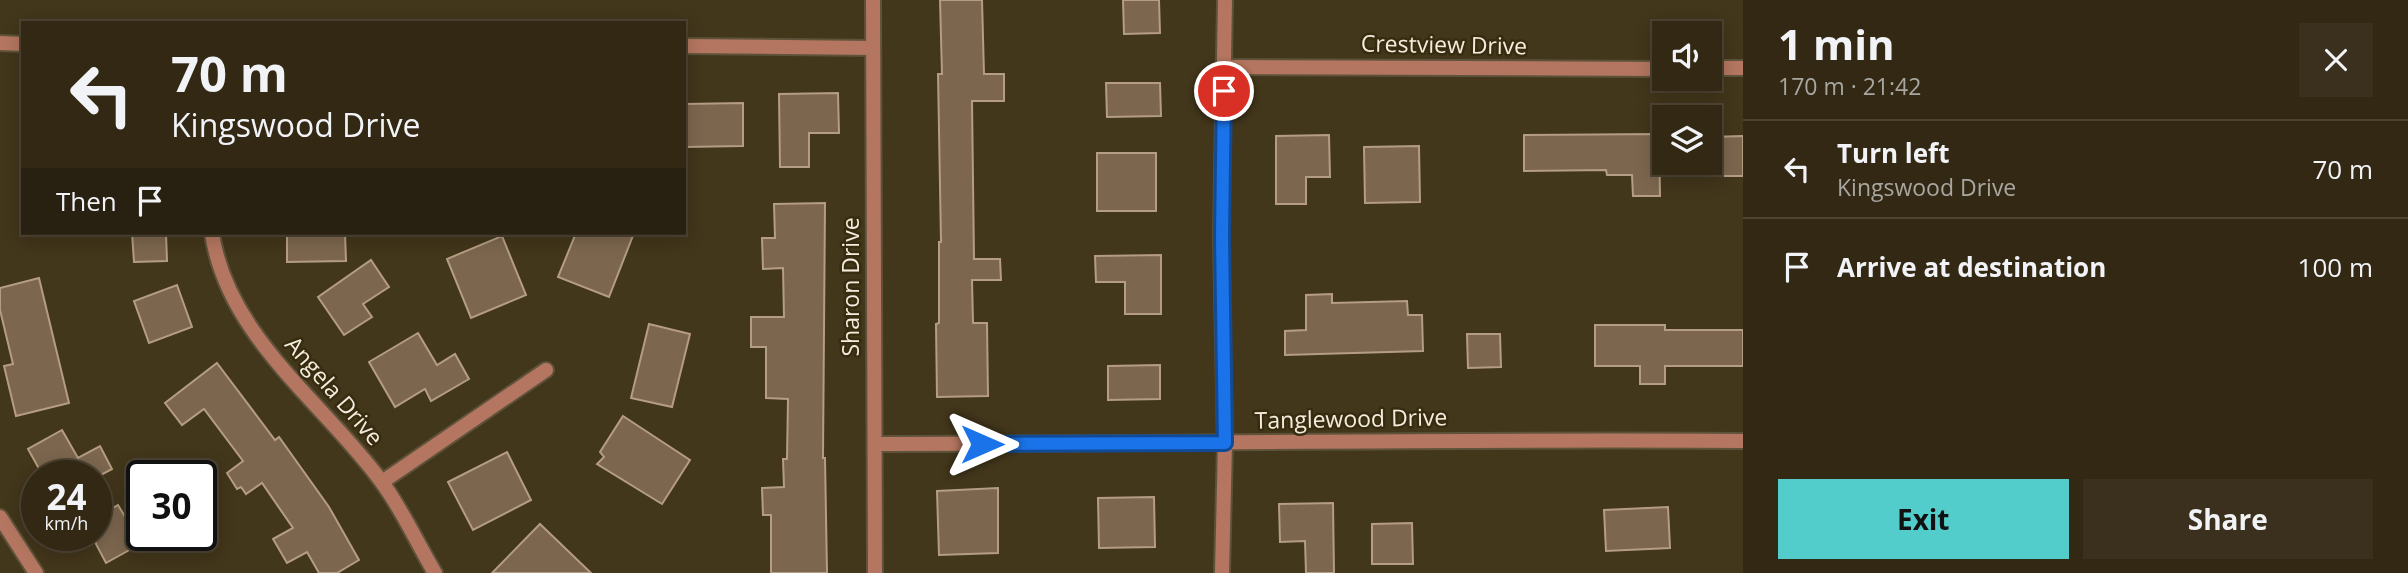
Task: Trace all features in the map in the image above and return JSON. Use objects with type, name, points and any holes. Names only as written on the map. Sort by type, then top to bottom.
[{"type":"street","name":"Sharon Drive","points":[[873,0],[875,573]]},
{"type":"street","points":[[1222,573],[1225,443],[1222,250],[1225,0]]},
{"type":"street","points":[[0,43],[21,44]]},
{"type":"street","points":[[686,46],[873,48]]},
{"type":"street","name":"Crestview Drive","points":[[1224,67],[1652,69]]},
{"type":"street","points":[[1722,68],[1743,68]]},
{"type":"street","name":"Angela Drive","points":[[213,235],[229,289],[257,337],[382,482],[435,573]]},
{"type":"street","points":[[382,482],[546,370]]},
{"type":"street","name":"Tanglewood Drive","points":[[875,444],[1743,441]]},
{"type":"street","points":[[0,517],[36,573]]},
{"type":"building","points":[[940,0],[982,0],[984,74],[1004,74],[1004,101],[972,101],[974,259],[1000,259],[1001,280],[972,280],[973,323],[987,323],[988,396],[937,397],[936,324],[939,323],[941,242],[938,74],[942,74]]},
{"type":"building","points":[[1123,0],[1159,0],[1160,33],[1124,34]]},
{"type":"building","points":[[1106,83],[1160,83],[1161,116],[1107,117]]},
{"type":"building","points":[[838,93],[839,133],[809,133],[809,167],[780,167],[779,94]]},
{"type":"building","points":[[743,103],[743,146],[686,147],[686,104]]},
{"type":"building","points":[[1652,134],[1652,175],[1660,175],[1660,196],[1633,196],[1632,175],[1607,175],[1606,170],[1524,171],[1524,135]]},
{"type":"building","points":[[1329,135],[1330,177],[1306,177],[1306,204],[1276,204],[1276,136]]},
{"type":"building","points":[[1743,136],[1743,176],[1710,176],[1722,175],[1722,137]]},
{"type":"building","points":[[1419,146],[1420,202],[1365,203],[1364,147]]},
{"type":"building","points":[[1097,153],[1156,153],[1156,211],[1097,211]]},
{"type":"building","points":[[825,203],[823,458],[827,573],[771,573],[771,515],[763,515],[762,488],[784,487],[783,459],[787,459],[788,399],[766,398],[766,347],[751,347],[751,317],[784,317],[783,268],[763,269],[762,238],[775,238],[774,204]]},
{"type":"building","points":[[132,235],[166,235],[167,261],[134,262]]},
{"type":"building","points":[[287,235],[345,235],[346,261],[287,262]]},
{"type":"building","points":[[575,235],[633,235],[609,297],[558,277]]},
{"type":"building","points":[[502,236],[526,295],[471,318],[447,259]]},
{"type":"building","points":[[1161,255],[1161,314],[1125,314],[1125,282],[1096,282],[1095,256]]},
{"type":"building","points":[[371,260],[389,287],[363,304],[372,317],[344,335],[318,297]]},
{"type":"building","points":[[39,278],[69,403],[16,416],[4,366],[13,364],[0,310],[0,288]]},
{"type":"building","points":[[177,285],[192,327],[149,343],[134,301]]},
{"type":"building","points":[[1332,294],[1332,303],[1407,301],[1408,315],[1422,315],[1423,351],[1285,355],[1285,331],[1306,330],[1306,295]]},
{"type":"building","points":[[649,324],[690,334],[672,407],[631,398]]},
{"type":"building","points":[[1595,325],[1665,325],[1665,330],[1743,330],[1743,366],[1665,366],[1665,384],[1640,384],[1640,366],[1595,366]]},
{"type":"building","points":[[418,333],[437,365],[455,354],[469,379],[431,401],[425,389],[395,407],[369,362]]},
{"type":"building","points":[[1467,334],[1500,334],[1501,367],[1468,368]]},
{"type":"building","points":[[217,363],[275,440],[279,437],[329,507],[359,560],[337,573],[319,573],[307,552],[287,563],[273,539],[293,528],[262,483],[246,494],[241,487],[237,489],[227,473],[243,461],[204,409],[182,425],[165,403]]},
{"type":"building","points":[[1160,365],[1160,399],[1108,400],[1108,366]]},
{"type":"building","points":[[623,416],[690,460],[662,504],[597,464],[604,457],[600,452]]},
{"type":"building","points":[[62,430],[78,458],[100,446],[107,460],[34,460],[28,449]]},
{"type":"building","points":[[507,452],[531,500],[473,530],[448,482]]},
{"type":"building","points":[[998,488],[998,553],[939,555],[937,491]]},
{"type":"building","points":[[1154,497],[1155,547],[1099,548],[1098,498]]},
{"type":"building","points":[[1333,503],[1334,573],[1306,573],[1305,541],[1280,542],[1279,504]]},
{"type":"building","points":[[118,505],[126,518],[128,551],[106,563],[100,551],[112,551],[112,508]]},
{"type":"building","points":[[1668,507],[1670,548],[1606,551],[1604,510]]},
{"type":"building","points":[[1412,523],[1413,564],[1372,564],[1372,524]]},
{"type":"building","points":[[540,524],[591,573],[492,573]]},
{"type":"route","points":[[982,444],[1225,443],[1222,236],[1224,91]]}]
